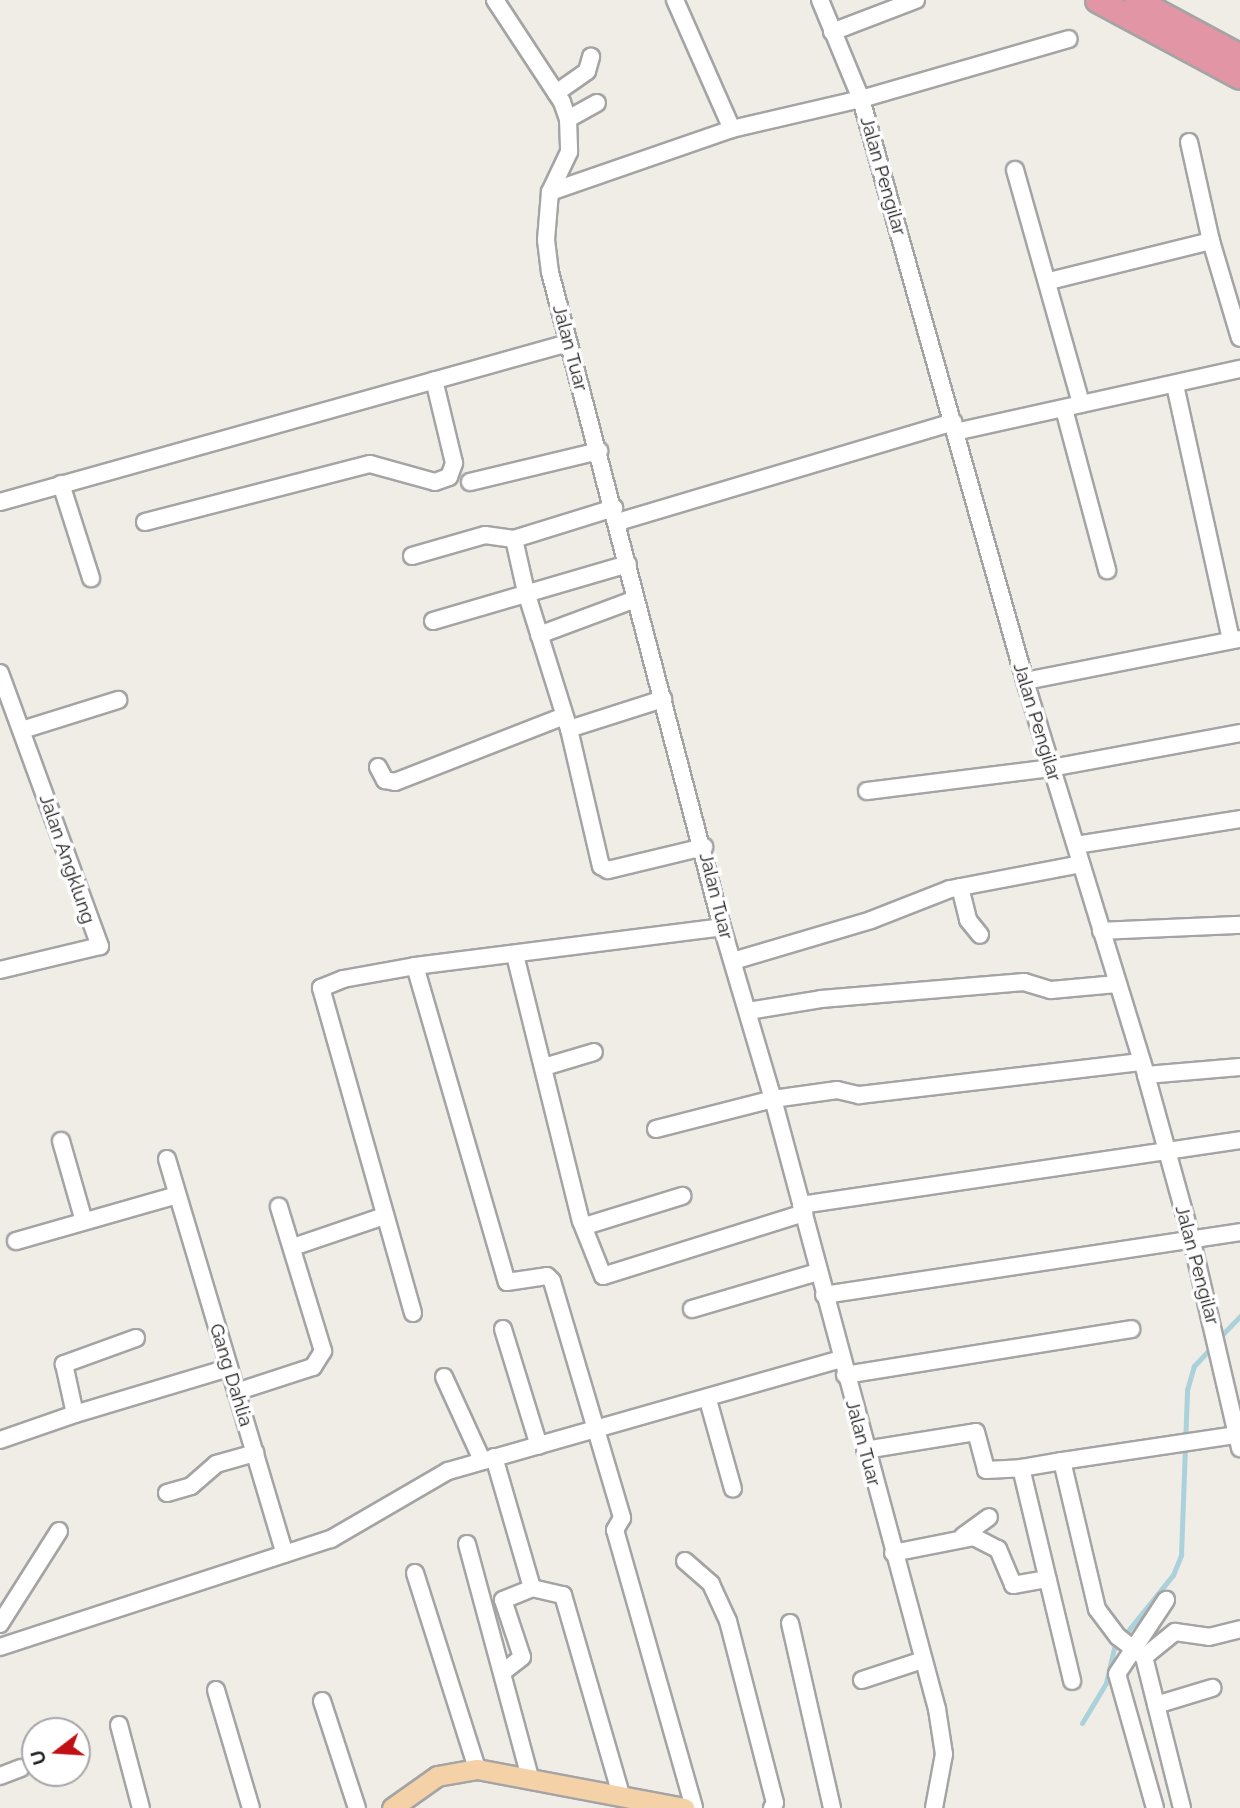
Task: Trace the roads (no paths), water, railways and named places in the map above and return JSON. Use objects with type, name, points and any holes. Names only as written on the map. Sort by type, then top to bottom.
[{"type":"highway","points":[[1097,0],[1240,78]]},
{"type":"highway","points":[[1105,0],[1157,33]]},
{"type":"highway","points":[[1136,0],[1240,56]]},
{"type":"main road","points":[[393,1808],[437,1776],[477,1769],[530,1777],[621,1796],[650,1805],[684,1808]]},
{"type":"street","name":"Jalan Tuar","points":[[495,0],[556,93],[568,119],[569,152],[550,192],[546,240],[568,343],[704,847],[722,927],[773,1098],[923,1660],[944,1754],[934,1808]]},
{"type":"street","points":[[675,0],[732,129]]},
{"type":"street","name":"Jalan Pengilar","points":[[820,0],[861,99],[1025,681],[1143,1069],[1232,1376],[1238,1441]]},
{"type":"street","points":[[832,32],[916,0]]},
{"type":"street","points":[[550,192],[732,129],[861,99],[1069,39]]},
{"type":"street","points":[[556,93],[587,71],[591,57]]},
{"type":"street","points":[[568,119],[597,103]]},
{"type":"street","points":[[1189,142],[1211,242],[1240,338]]},
{"type":"street","points":[[1015,170],[1049,281],[1081,404]]},
{"type":"street","points":[[1049,281],[1211,242]]},
{"type":"street","points":[[0,502],[568,343]]},
{"type":"street","points":[[412,556],[485,535],[514,539],[616,515],[954,427],[1064,408],[1240,369]]},
{"type":"street","points":[[145,522],[370,464],[435,482],[449,477],[454,463],[434,380]]},
{"type":"street","points":[[1025,681],[1236,639],[1175,385]]},
{"type":"street","points":[[1064,408],[1107,570]]},
{"type":"street","points":[[470,482],[599,451]]},
{"type":"street","points":[[61,484],[91,578]]},
{"type":"street","points":[[514,539],[526,593],[566,723],[601,866],[608,870],[704,847]]},
{"type":"street","points":[[433,621],[628,564]]},
{"type":"street","points":[[539,635],[636,600]]},
{"type":"street","name":"Jalan Angklung","points":[[0,673],[100,946],[0,970]]},
{"type":"street","points":[[379,767],[385,780],[395,782],[566,723],[663,699]]},
{"type":"street","points":[[22,730],[118,700]]},
{"type":"street","points":[[867,791],[1051,768],[1240,733]]},
{"type":"street","points":[[1076,845],[1240,820]]},
{"type":"street","points":[[733,961],[871,920],[906,903],[960,887],[1081,864]]},
{"type":"street","points":[[960,887],[968,920],[980,935]]},
{"type":"street","points":[[1101,931],[1240,925]]},
{"type":"street","points":[[413,1313],[321,988],[343,979],[415,966],[722,927]]},
{"type":"street","points":[[515,955],[585,1226],[603,1276],[803,1209],[1165,1148],[1240,1140]]},
{"type":"street","points":[[415,966],[507,1282],[550,1276],[598,1431],[622,1520],[615,1530],[694,1808]]},
{"type":"street","points":[[748,1011],[821,999],[1024,982],[1051,990],[1117,984]]},
{"type":"street","points":[[544,1067],[594,1052]]},
{"type":"street","points":[[656,1129],[773,1098],[837,1090],[859,1095],[1143,1069],[1240,1067]]},
{"type":"street","points":[[61,1141],[84,1221]]},
{"type":"street","name":"Gang Dahlia","points":[[167,1159],[285,1554]]},
{"type":"street","points":[[16,1241],[177,1195]]},
{"type":"street","points":[[585,1226],[682,1196]]},
{"type":"street","points":[[236,1392],[313,1367],[323,1351],[279,1207]]},
{"type":"street","points":[[293,1247],[384,1216]]},
{"type":"street","points":[[824,1295],[1191,1237],[1240,1232]]},
{"type":"street","points":[[692,1309],[818,1272]]},
{"type":"street","points":[[503,1329],[539,1446]]},
{"type":"street","points":[[0,1647],[331,1539],[448,1471],[488,1458],[843,1367],[1131,1329]]},
{"type":"street","points":[[75,1414],[64,1364],[136,1338]]},
{"type":"street","points":[[0,1440],[75,1414],[229,1368]]},
{"type":"street","points":[[444,1377],[488,1458],[532,1588]]},
{"type":"street","points":[[708,1400],[733,1489]]},
{"type":"street","points":[[865,1450],[976,1432],[986,1470],[1021,1468],[1187,1441],[1238,1441]]},
{"type":"street","points":[[167,1493],[191,1486],[216,1464],[255,1453]]},
{"type":"street","points":[[1062,1461],[1094,1602],[1118,1637],[1136,1653],[1156,1705],[1182,1808]]},
{"type":"street","points":[[1021,1468],[1072,1681]]},
{"type":"street","points":[[893,1553],[963,1536],[989,1517]]},
{"type":"street","points":[[0,1624],[59,1531]]},
{"type":"street","points":[[963,1536],[998,1549],[1013,1585],[1047,1579]]},
{"type":"street","points":[[467,1544],[530,1777]]},
{"type":"street","points":[[685,1561],[711,1584],[728,1622],[775,1803],[772,1808]]},
{"type":"street","points":[[415,1573],[477,1769]]},
{"type":"street","points":[[503,1672],[522,1657],[503,1600],[532,1588],[563,1595],[621,1796]]},
{"type":"street","points":[[1155,1808],[1117,1674],[1136,1653],[1166,1600]]},
{"type":"street","points":[[790,1623],[832,1808]]},
{"type":"street","points":[[1136,1653],[1175,1632],[1209,1637],[1240,1629]]},
{"type":"street","points":[[862,1680],[923,1660]]},
{"type":"street","points":[[1156,1705],[1212,1688]]},
{"type":"street","points":[[216,1690],[251,1808]]},
{"type":"street","points":[[322,1701],[357,1808]]},
{"type":"street","points":[[118,1725],[141,1808]]},
{"type":"street","points":[[0,1776],[21,1768]]},
{"type":"waterway","points":[[1218,1339],[1240,1316]]},
{"type":"waterway","points":[[1082,1723],[1106,1683],[1114,1648],[1173,1575],[1181,1555],[1187,1390],[1194,1366],[1212,1347]]}]
